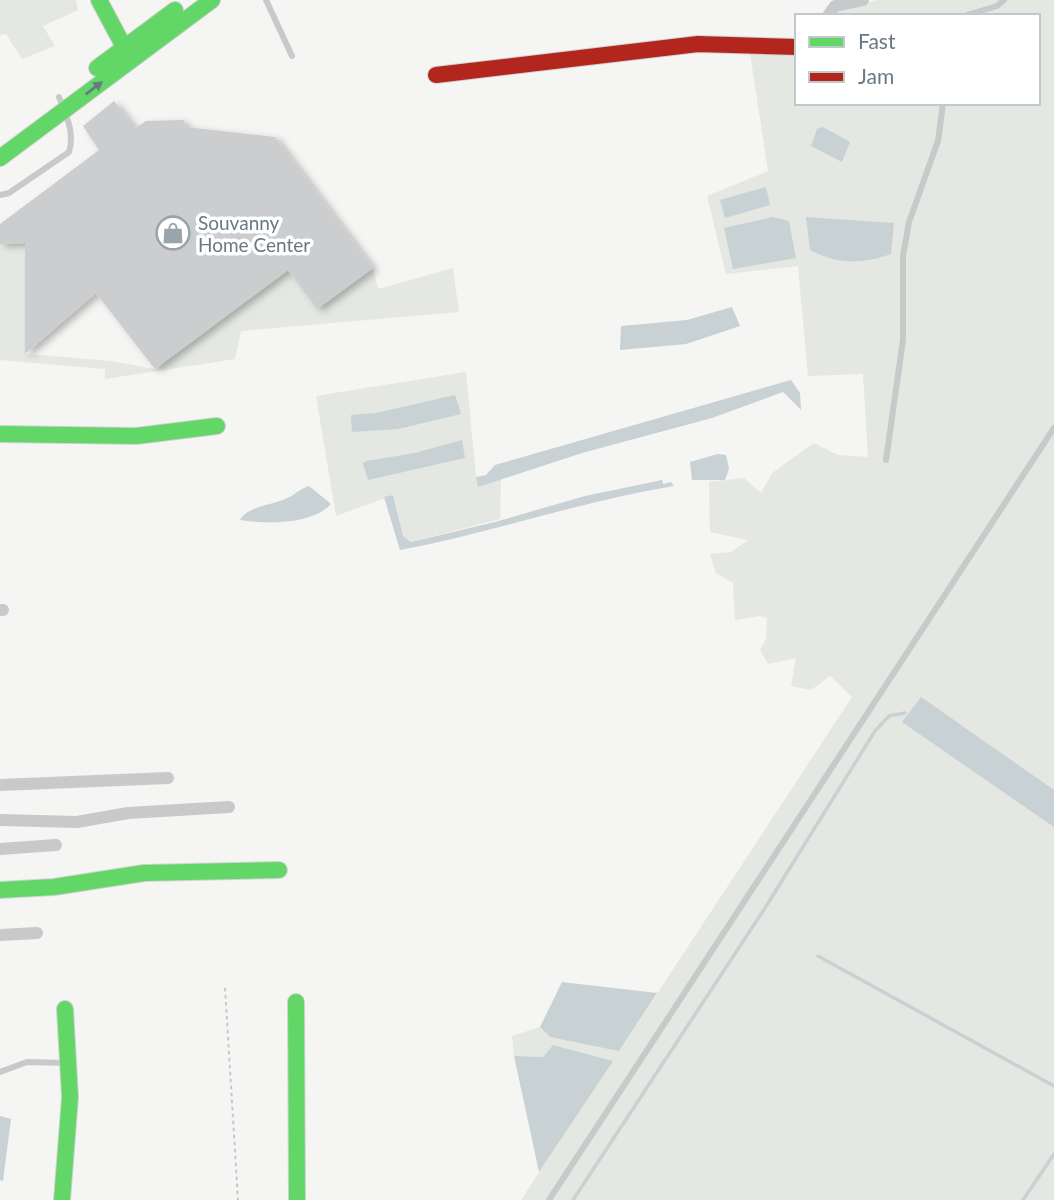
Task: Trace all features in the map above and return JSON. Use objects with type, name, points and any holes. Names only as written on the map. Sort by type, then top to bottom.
[{"type":"main road","points":[[99,0],[124,47]]},
{"type":"main road","points":[[0,158],[124,47],[188,0]]},
{"type":"main road","points":[[0,140],[61,104],[212,0]]},
{"type":"main road","points":[[436,75],[698,44],[795,47]]},
{"type":"main road","points":[[0,434],[100,438],[188,432],[217,426]]},
{"type":"main road","points":[[0,890],[54,887],[144,873],[279,870]]},
{"type":"main road","points":[[296,1002],[297,1200]]},
{"type":"main road","points":[[62,1200],[70,1097],[65,1009]]},
{"type":"street","points":[[829,14],[835,6],[863,0]]},
{"type":"street","points":[[0,785],[168,778]]},
{"type":"street","points":[[0,820],[77,822],[128,813],[229,807]]},
{"type":"street","points":[[0,849],[56,845]]},
{"type":"street","points":[[0,935],[37,933]]},
{"type":"lane","points":[[266,0],[292,56]]},
{"type":"lane","points":[[971,14],[997,6],[1004,0]]},
{"type":"lane","points":[[0,195],[9,193],[69,152],[72,141],[61,104]]},
{"type":"lane","points":[[886,460],[903,340],[903,256],[909,222],[937,141],[943,105]]},
{"type":"lane","points":[[549,1200],[1054,428]]},
{"type":"lane","points":[[0,1072],[27,1062],[68,1063]]},
{"type":"path","points":[[225,988],[238,1200]]},
{"type":"shaded area","points":[[0,0],[76,0],[78,10],[43,26],[55,46],[22,59],[6,34],[0,35]]},
{"type":"shaded area","points":[[877,0],[1054,0],[1054,1200],[521,1200],[612,1061],[553,1045],[543,1057],[514,1056],[512,1036],[540,1027],[550,1037],[620,1050],[852,697],[830,676],[811,690],[791,686],[796,658],[768,664],[760,650],[766,639],[767,618],[759,616],[735,620],[733,583],[716,573],[710,554],[731,552],[748,540],[710,532],[709,482],[744,478],[761,493],[772,473],[814,443],[838,455],[868,457],[863,374],[808,376],[798,266],[726,274],[707,196],[768,171],[750,53],[795,56],[795,105],[1040,105],[1040,14],[838,14],[839,11]]},
{"type":"shaded area","points":[[823,127],[850,142],[842,162],[811,146],[817,129]]},
{"type":"shaded area","points":[[766,187],[770,205],[725,218],[720,200]]},
{"type":"shaded area","points":[[773,217],[789,221],[796,258],[733,269],[724,228]]},
{"type":"shaded area","points":[[806,217],[894,223],[891,254],[860,261],[821,255],[810,250]]},
{"type":"shaded area","points":[[25,243],[26,354],[111,361],[155,369],[288,270],[317,309],[373,268],[378,289],[453,268],[459,312],[241,331],[235,359],[105,379],[105,369],[0,360],[0,244]]},
{"type":"shaded area","points":[[732,307],[740,326],[686,344],[620,350],[621,326],[687,320]]},
{"type":"shaded area","points":[[466,372],[478,487],[501,477],[500,519],[411,542],[403,536],[393,495],[336,516],[316,396]]},
{"type":"shaded area","points":[[791,380],[800,393],[801,410],[783,392],[712,418],[582,453],[478,487],[476,477],[486,475],[495,465]]},
{"type":"shaded area","points":[[455,395],[461,414],[398,429],[352,432],[351,415],[376,413]]},
{"type":"shaded area","points":[[462,440],[465,458],[368,480],[363,463],[367,461],[415,453]]},
{"type":"shaded area","points":[[718,454],[726,455],[729,469],[725,480],[692,480],[690,462]]},
{"type":"shaded area","points":[[662,480],[663,484],[671,482],[674,486],[639,492],[400,550],[384,497],[393,495],[403,536],[411,542],[495,522],[585,496]]},
{"type":"shaded area","points":[[309,486],[331,504],[323,511],[288,521],[240,520],[249,511],[288,498]]},
{"type":"shaded area","points":[[921,697],[1054,790],[1054,827],[902,722]]},
{"type":"shaded area","points":[[562,982],[657,993],[619,1051],[550,1037],[540,1027]]},
{"type":"shaded area","points":[[553,1045],[613,1061],[539,1172],[514,1056],[543,1057]]},
{"type":"shaded area","points":[[0,1116],[11,1119],[3,1181],[0,1180]]},
{"type":"building","name":"Souvanny Home Center","points":[[114,101],[135,128],[146,121],[184,120],[186,127],[275,137],[373,268],[317,309],[288,270],[155,369],[96,293],[25,354],[25,243],[0,244],[0,224],[99,150],[83,126]]},
{"type":"waterway","points":[[573,1200],[765,908],[875,731],[889,716],[905,713]]},
{"type":"waterway","points":[[818,956],[1054,1086]]},
{"type":"waterway","points":[[1023,1200],[1054,1154]]},
{"type":"traffic: fast","points":[[99,0],[124,47]]},
{"type":"traffic: fast","points":[[0,158],[212,0]]},
{"type":"traffic: fast","points":[[97,68],[175,10]]},
{"type":"traffic: fast","points":[[0,434],[136,436],[217,426]]},
{"type":"traffic: fast","points":[[0,890],[54,887],[144,873],[279,870]]},
{"type":"traffic: fast","points":[[296,1002],[297,1200]]},
{"type":"traffic: fast","points":[[62,1200],[70,1097],[65,1009]]},
{"type":"traffic: jam","points":[[436,75],[698,44],[795,47]]},
{"type":"place","name":"Souvanny Home Center","points":[[173,233]]}]
